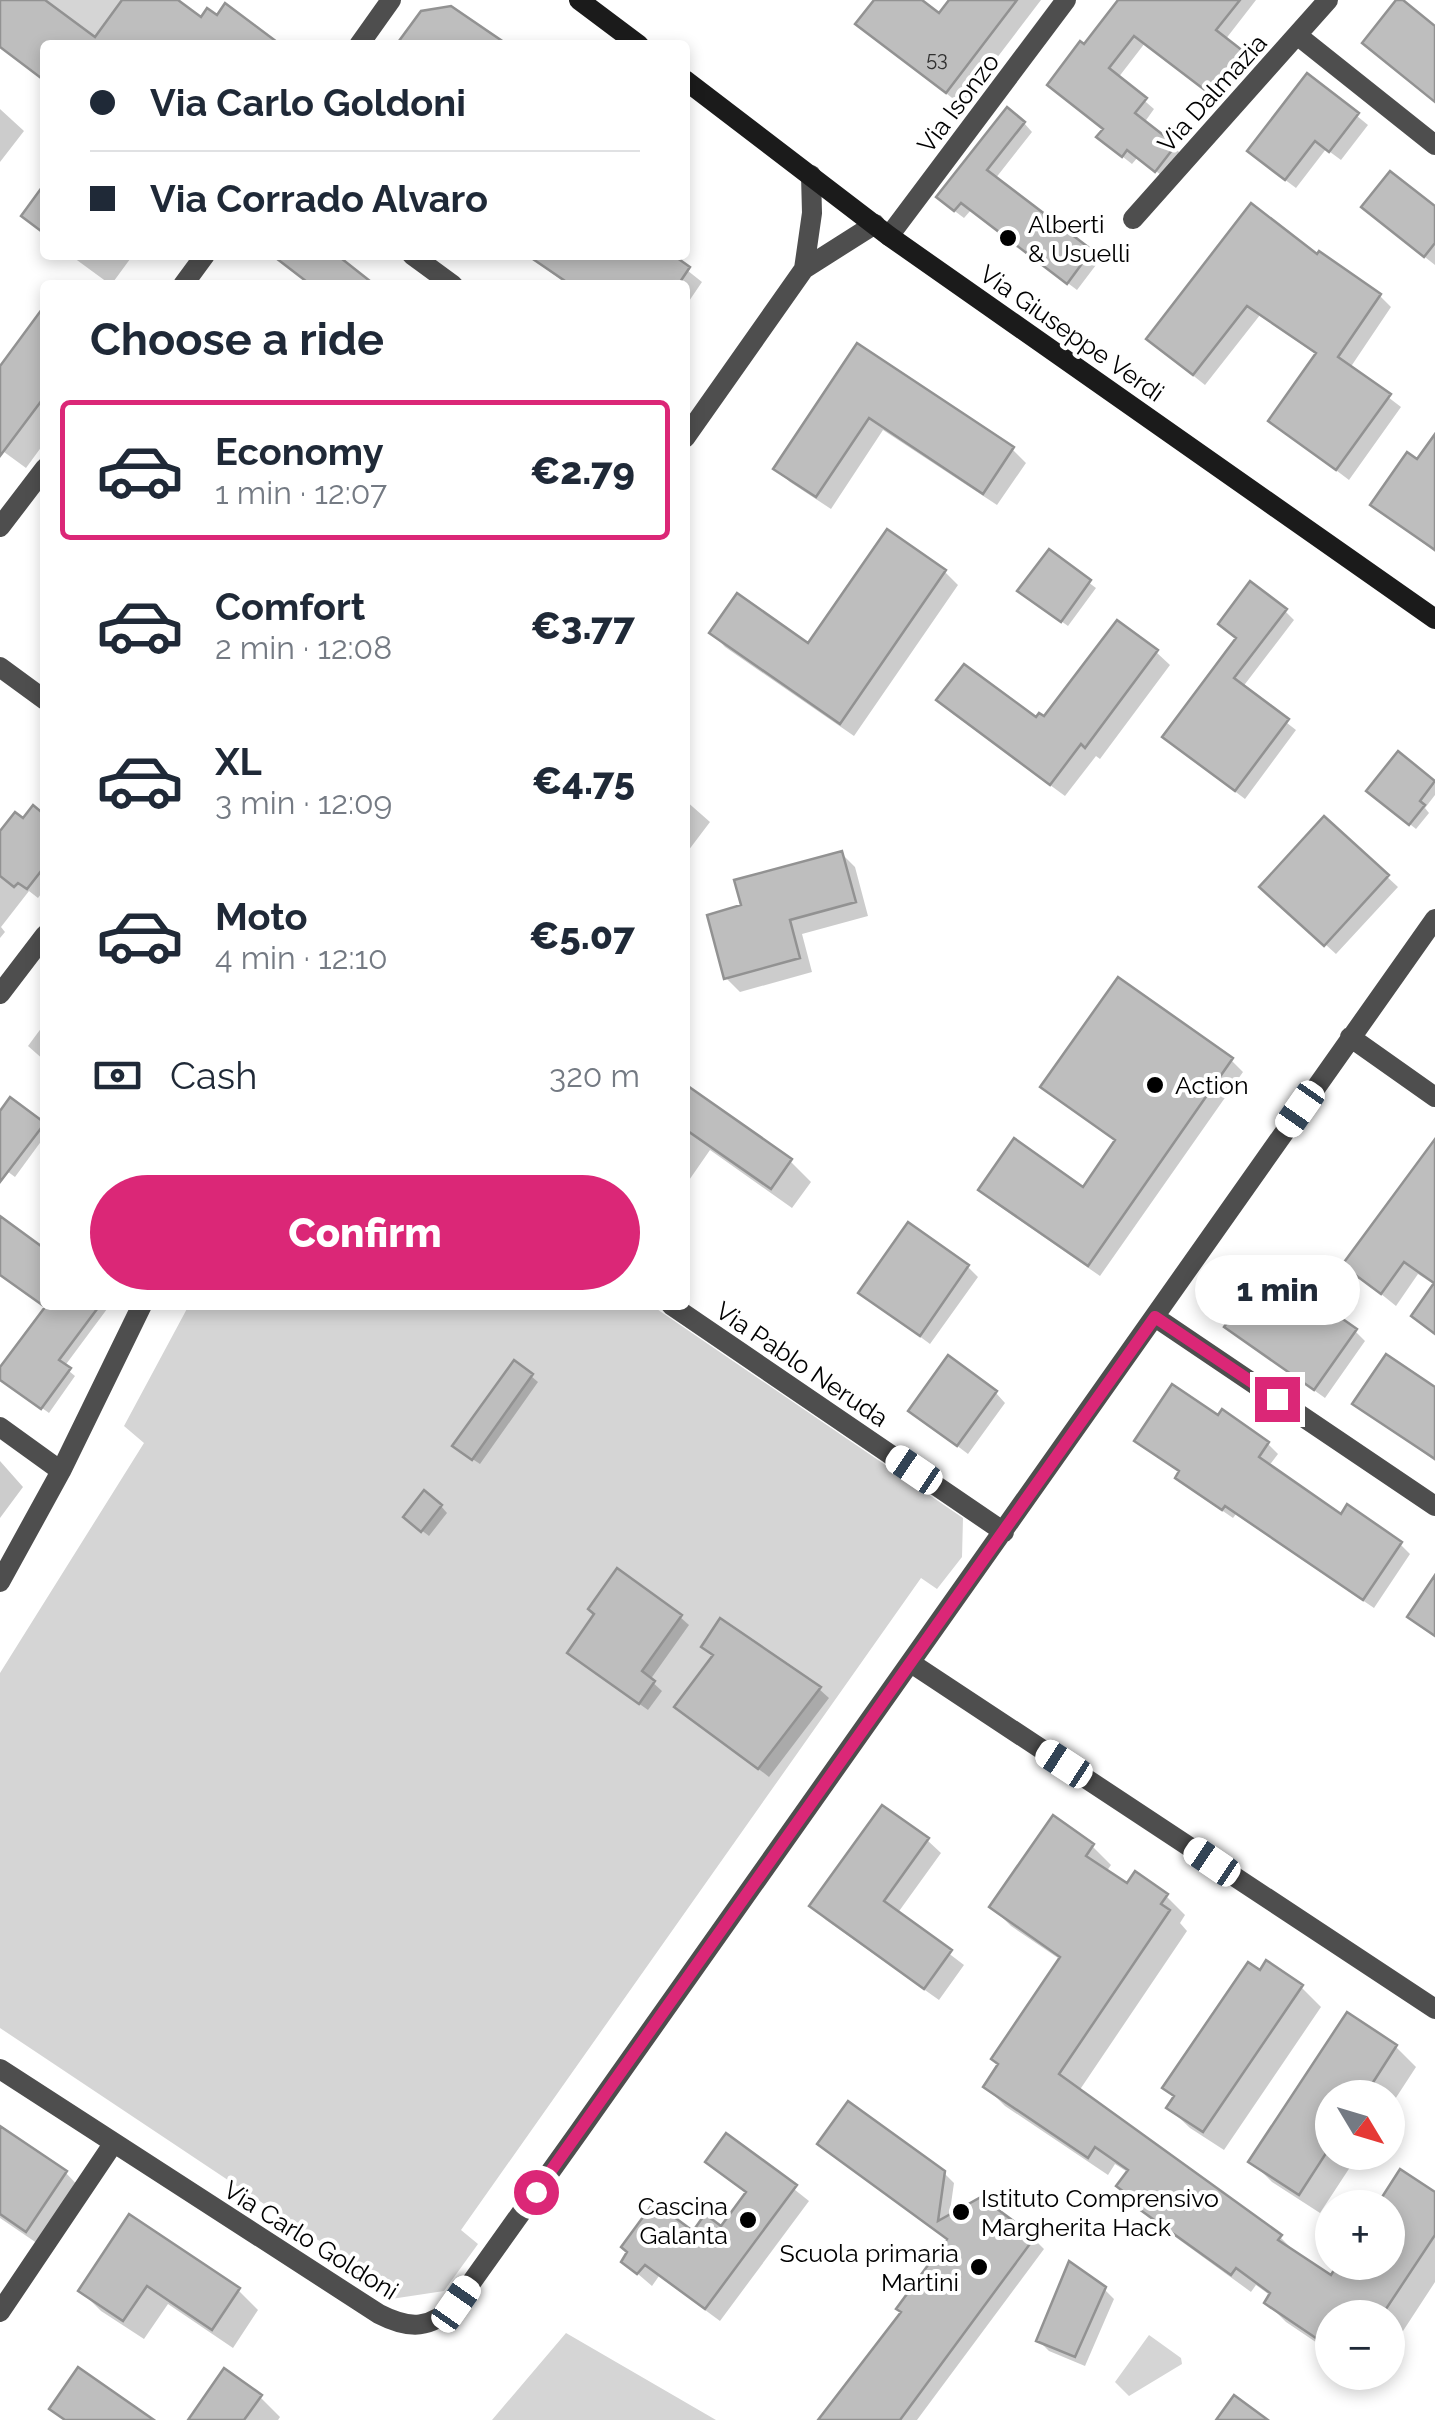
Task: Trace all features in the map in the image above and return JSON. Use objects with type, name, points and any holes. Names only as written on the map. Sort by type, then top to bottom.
[{"type":"street","points":[[362,40],[391,0]]},
{"type":"street","points":[[578,0],[605,8],[634,40]]},
{"type":"street","name":"Via Isonzo","points":[[882,230],[1066,0]]},
{"type":"street","name":"Via Dalmazia","points":[[1133,219],[1328,0]]},
{"type":"street","points":[[1297,35],[1435,145]]},
{"type":"street","name":"Via Giuseppe Verdi","points":[[690,84],[882,230],[1435,619]]},
{"type":"street","points":[[690,431],[804,269],[812,214],[811,175]]},
{"type":"street","points":[[804,269],[882,230]]},
{"type":"street","points":[[419,260],[446,280]]},
{"type":"street","points":[[0,527],[40,475]]},
{"type":"street","points":[[0,667],[40,696]]},
{"type":"street","name":"Via Carlo Goldoni","points":[[0,2069],[378,2314],[413,2327],[443,2317],[578,2133],[1435,919]]},
{"type":"street","points":[[0,994],[40,942]]},
{"type":"street","points":[[1350,1036],[1435,1097]]},
{"type":"street","points":[[0,1580],[61,1471],[140,1310]]},
{"type":"street","name":"Via Pablo Neruda","points":[[678,1310],[1004,1532]]},
{"type":"street","points":[[1155,1317],[1435,1506]]},
{"type":"street","points":[[0,1427],[61,1471]]},
{"type":"street","points":[[910,1663],[1435,2009]]},
{"type":"street","points":[[0,2312],[113,2144]]},
{"type":"shaded area","points":[[42,0],[122,0],[94,37]]},
{"type":"shaded area","points":[[186,1310],[658,1310],[963,1518],[962,1557],[937,1589],[921,1578],[461,2230],[478,2244],[444,2291],[391,2299],[334,2261],[333,2250],[0,2028],[0,1673],[144,1443],[124,1426]]},
{"type":"shaded area","points":[[566,2333],[716,2420],[492,2420]]},
{"type":"shaded area","points":[[1149,2335],[1181,2358],[1182,2364],[1129,2396],[1115,2382]]},
{"type":"building","points":[[0,0],[45,0],[95,37],[122,0],[178,0],[201,17],[207,8],[217,15],[225,3],[274,40],[40,40],[40,77],[0,47]]},
{"type":"building","points":[[874,0],[922,0],[939,13],[949,0],[1017,0],[946,93],[855,24]]},
{"type":"building","points":[[1118,0],[1240,0],[1216,30],[1243,51],[1210,94],[1134,36],[1109,68],[1147,98],[1135,113],[1176,145],[1155,172],[1127,150],[1122,157],[1096,137],[1103,129],[1047,85]]},
{"type":"building","points":[[1396,0],[1403,0],[1435,26],[1435,102],[1362,43]]},
{"type":"building","points":[[451,6],[501,40],[400,40],[421,11]]},
{"type":"building","points":[[1307,73],[1359,113],[1329,152],[1315,141],[1285,180],[1247,151]]},
{"type":"building","points":[[1007,107],[1025,122],[987,170],[1092,250],[1067,284],[961,203],[954,211],[936,197]]},
{"type":"building","points":[[1390,171],[1435,206],[1435,243],[1424,257],[1361,207]]},
{"type":"building","points":[[40,190],[40,230],[21,216]]},
{"type":"building","points":[[1251,203],[1317,254],[1319,251],[1381,294],[1338,357],[1391,394],[1336,470],[1268,421],[1316,353],[1247,306],[1193,375],[1146,339]]},
{"type":"building","points":[[278,260],[343,260],[369,280],[304,280]]},
{"type":"building","points":[[534,260],[680,260],[690,267],[681,280],[564,280]]},
{"type":"building","points":[[40,312],[40,403],[0,456],[0,366]]},
{"type":"building","points":[[857,343],[1014,447],[983,494],[869,418],[816,497],[773,469]]},
{"type":"building","points":[[1435,434],[1435,550],[1370,505],[1407,452],[1417,459]]},
{"type":"building","points":[[887,529],[946,570],[840,724],[709,633],[737,593],[808,643]]},
{"type":"building","points":[[1049,549],[1091,580],[1061,622],[1017,591]]},
{"type":"building","points":[[1250,581],[1287,609],[1234,678],[1289,719],[1235,791],[1162,737],[1236,638],[1218,624]]},
{"type":"building","points":[[1117,620],[1158,650],[1085,748],[1081,744],[1050,785],[936,700],[964,664],[1036,717],[1039,713],[1044,716]]},
{"type":"building","points":[[1398,751],[1435,781],[1420,801],[1425,805],[1409,825],[1366,791]]},
{"type":"building","points":[[33,805],[40,811],[40,872],[27,889],[18,883],[14,887],[0,876],[0,831],[15,812],[23,818]]},
{"type":"building","points":[[1324,816],[1389,875],[1324,946],[1259,887]]},
{"type":"building","points":[[842,851],[856,902],[790,920],[800,958],[724,979],[707,915],[741,905],[734,880]]},
{"type":"building","points":[[1118,977],[1233,1058],[1088,1266],[978,1190],[1014,1138],[1083,1187],[1115,1140],[1040,1087]]},
{"type":"building","points":[[690,1088],[792,1159],[771,1189],[690,1132]]},
{"type":"building","points":[[10,1097],[40,1119],[40,1130],[0,1182],[0,1111]]},
{"type":"building","points":[[1435,1139],[1435,1334],[1411,1316],[1434,1283],[1404,1262],[1381,1294],[1342,1265]]},
{"type":"building","points":[[0,1216],[40,1245],[40,1303],[0,1275]]},
{"type":"building","points":[[908,1222],[969,1265],[920,1336],[858,1293]]},
{"type":"building","points":[[1267,1266],[1357,1329],[1314,1390],[1224,1327]]},
{"type":"building","points":[[43,1310],[96,1310],[59,1360],[71,1368],[41,1409],[0,1380],[0,1367]]},
{"type":"building","points":[[1386,1354],[1435,1387],[1435,1459],[1352,1404]]},
{"type":"building","points":[[948,1355],[997,1391],[957,1446],[908,1411]]},
{"type":"building","points":[[514,1360],[533,1374],[472,1460],[452,1446]]},
{"type":"building","points":[[1172,1384],[1218,1415],[1222,1409],[1269,1442],[1259,1457],[1341,1514],[1347,1504],[1402,1542],[1363,1600],[1225,1506],[1222,1510],[1175,1478],[1179,1471],[1134,1441]]},
{"type":"building","points":[[424,1490],[442,1505],[421,1532],[403,1517]]},
{"type":"building","points":[[617,1568],[682,1615],[642,1671],[655,1681],[639,1704],[567,1653],[594,1614],[588,1609]]},
{"type":"building","points":[[1435,1575],[1435,1636],[1407,1617]]},
{"type":"building","points":[[720,1618],[821,1687],[758,1769],[674,1707],[713,1655],[701,1647]]},
{"type":"building","points":[[882,1805],[929,1838],[884,1901],[952,1950],[924,1989],[809,1906]]},
{"type":"building","points":[[1053,1815],[1094,1844],[1086,1856],[1127,1883],[1135,1871],[1168,1894],[1161,1904],[1170,1910],[1059,2074],[1282,2235],[1278,2240],[1315,2264],[1315,2280],[1405,2280],[1405,2190],[1387,2190],[1402,2170],[1435,2192],[1435,2235],[1392,2300],[1315,2300],[1315,2338],[1264,2303],[1270,2293],[1236,2268],[1231,2275],[1125,2199],[1128,2195],[1116,2186],[1128,2170],[1095,2147],[1088,2158],[983,2087],[998,2064],[991,2059],[1060,1957],[989,1907]]},
{"type":"building","points":[[1266,1960],[1303,1985],[1203,2132],[1166,2108],[1174,2096],[1162,2088],[1248,1962],[1260,1970]]},
{"type":"building","points":[[1347,2012],[1397,2045],[1375,2080],[1315,2080],[1315,2170],[1299,2195],[1248,2162]]},
{"type":"building","name":"Scuola primaria Martini","points":[[848,2101],[945,2171],[938,2221],[981,2197],[1035,2237],[900,2420],[818,2420],[901,2312],[896,2309],[947,2239],[817,2144]]},
{"type":"building","points":[[0,2126],[67,2171],[26,2232],[0,2214]]},
{"type":"building","name":"Cascina Galanta","points":[[726,2133],[797,2185],[705,2309],[645,2265],[637,2274],[621,2262],[627,2252],[621,2247],[654,2202],[693,2231],[705,2214],[721,2226],[746,2192],[705,2162]]},
{"type":"building","points":[[129,2214],[240,2288],[212,2330],[147,2286],[123,2321],[78,2291]]},
{"type":"building","points":[[1069,2261],[1106,2287],[1075,2357],[1036,2341]]},
{"type":"building","points":[[78,2367],[154,2420],[65,2420],[49,2409]]},
{"type":"building","points":[[224,2368],[262,2395],[244,2420],[188,2420]]},
{"type":"building","points":[[1234,2395],[1268,2420],[1216,2420]]},
{"type":"place","name":"Alberti & Usuelli","points":[[1008,238]]},
{"type":"place","name":"Action","points":[[1155,1085]]},
{"type":"place","name":"Istituto Comprensivo Margherita Hack","points":[[961,2212]]},
{"type":"place","name":"Cascina Galanta","points":[[748,2220]]},
{"type":"place","name":"Scuola primaria Martini","points":[[979,2267]]},
{"type":"route","points":[[536,2192],[1155,1317],[1277,1399]]}]
